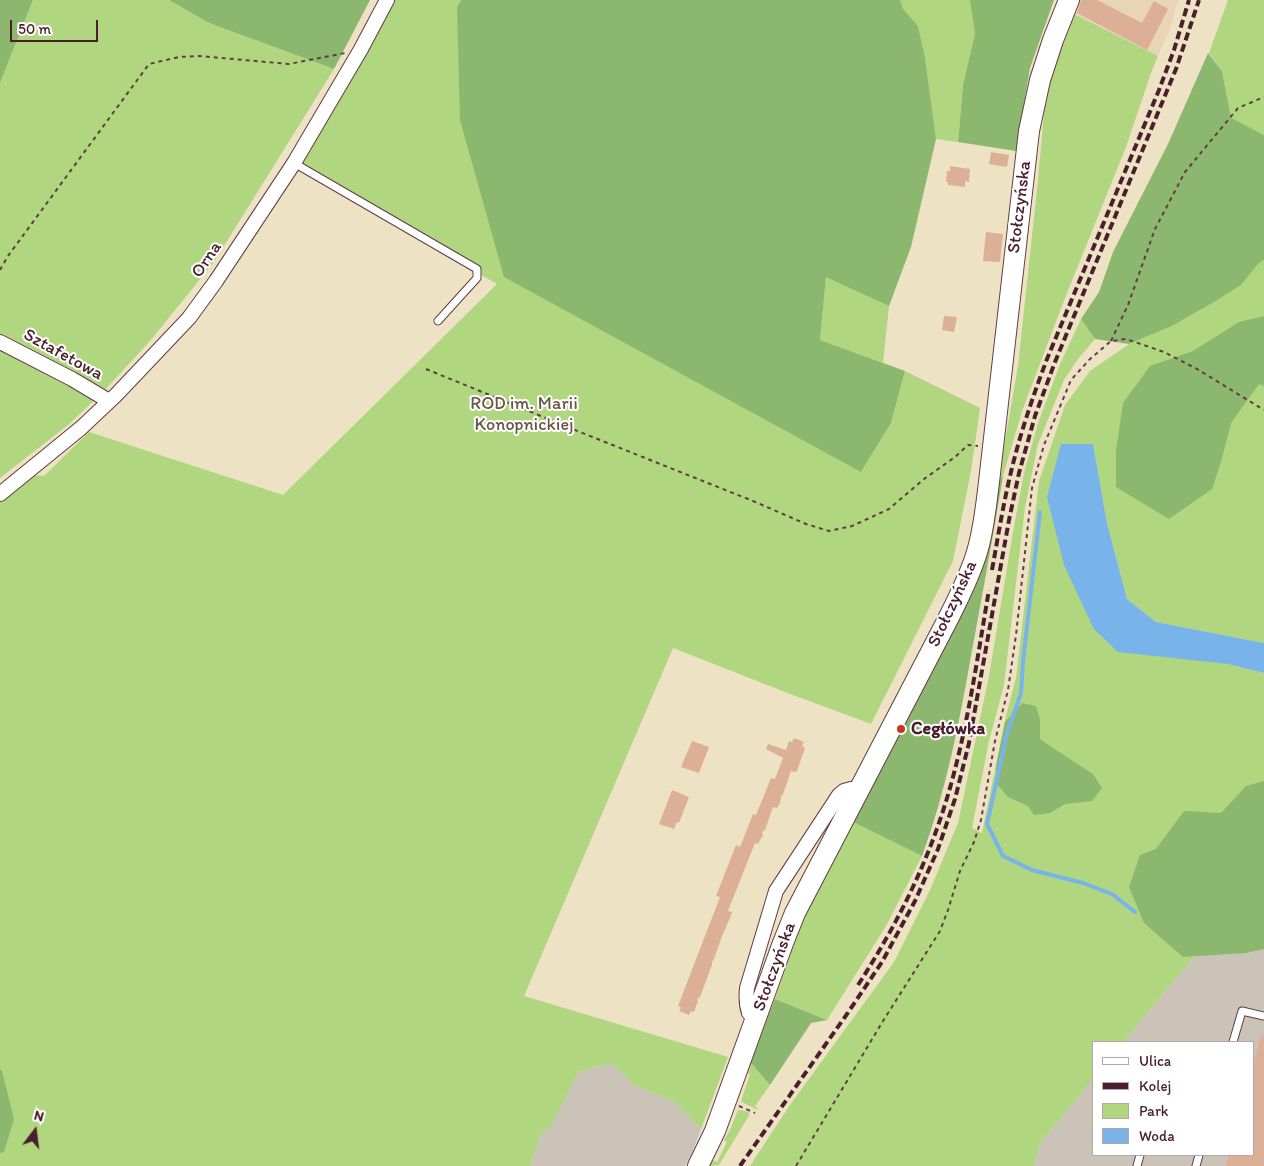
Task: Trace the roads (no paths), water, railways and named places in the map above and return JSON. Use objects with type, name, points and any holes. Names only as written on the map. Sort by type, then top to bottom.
[{"type":"street","name":"Orna","points":[[0,494],[81,428],[189,318],[216,281],[294,163],[361,49],[387,0]]},
{"type":"street","name":"Stołczyńska","points":[[698,1166],[718,1125],[794,914],[951,613],[968,578],[980,543],[989,482],[1029,131],[1040,80],[1052,40],[1069,0]]},
{"type":"street","name":"Sztafetowa","points":[[0,342],[72,379],[109,401]]},
{"type":"street","points":[[756,1016],[749,1013],[746,1004],[747,988],[776,891],[839,795],[851,789],[858,792]]},
{"type":"lane","points":[[294,163],[477,269],[476,278],[438,322]]},
{"type":"lane","points":[[1233,1041],[1242,1011],[1264,1016]]},
{"type":"water","points":[[1061,444],[1093,444],[1107,523],[1127,599],[1156,622],[1264,643],[1264,673],[1228,664],[1118,652],[1094,629],[1064,565],[1047,497]]},
{"type":"waterway","points":[[1040,512],[1021,693],[1007,734],[987,824],[1003,856],[1032,870],[1083,883],[1112,894],[1135,912]]},
{"type":"railway","points":[[992,570],[1011,472],[1032,401],[1047,359],[1159,90],[1174,50],[1189,0]]},
{"type":"railway","points":[[740,1166],[882,962],[915,901],[938,849],[955,799],[969,743],[1009,520],[1019,473],[1035,416],[1055,362],[1176,69],[1199,0]]},
{"type":"railway","points":[[858,985],[906,902],[942,814],[964,731],[989,590]]},
{"type":"place","name":"Cegłówka","points":[[901,729]]},
{"type":"park label","name":"ROD im. Marii Konopnickiej","points":[[524,414]]}]
